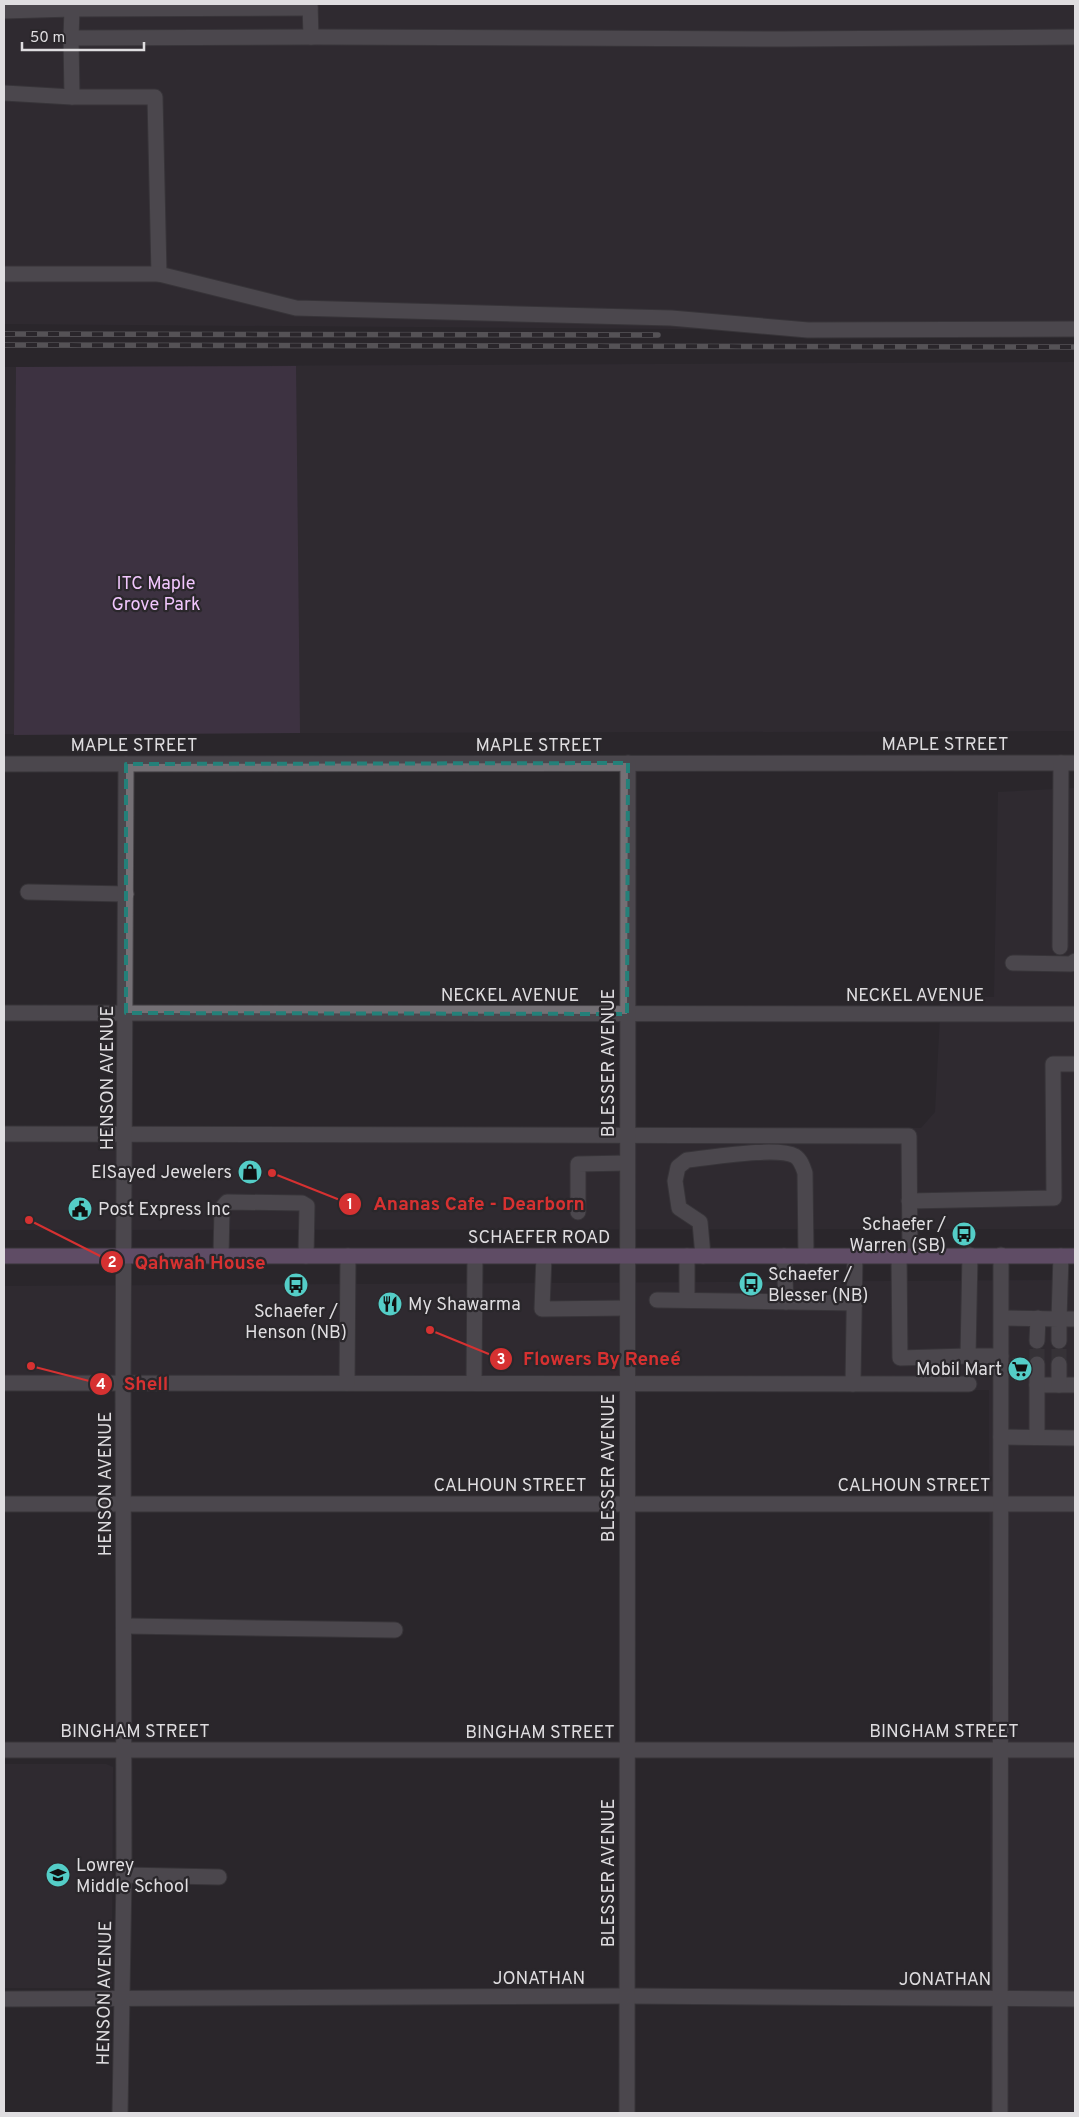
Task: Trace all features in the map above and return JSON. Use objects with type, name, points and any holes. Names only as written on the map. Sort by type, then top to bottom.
[{"type":"main road","name":"SCHAEFER ROAD","points":[[4,1256],[1068,1256]]},
{"type":"street","points":[[72,97],[71,38],[73,6]]},
{"type":"street","points":[[4,11],[73,6],[310,6],[311,37]]},
{"type":"street","points":[[71,38],[804,39],[1075,37]]},
{"type":"street","points":[[4,93],[72,97],[155,97],[159,274]]},
{"type":"street","points":[[4,274],[159,274],[296,308],[671,318],[808,330],[1075,329]]},
{"type":"street","points":[[1060,947],[1068,924],[1068,763]]},
{"type":"street","name":"MAPLE STREET","points":[[4,764],[1068,763]]},
{"type":"street","name":"HENSON AVENUE","points":[[120,2113],[124,1998],[125,1504],[123,1383],[126,764]]},
{"type":"street","name":"BLESSER AVENUE","points":[[627,2113],[628,764]]},
{"type":"street","points":[[28,892],[126,894]]},
{"type":"street","points":[[1013,963],[1071,964],[1075,961]]},
{"type":"street","name":"NECKEL AVENUE","points":[[4,1014],[1075,1014]]},
{"type":"street","points":[[909,1201],[1054,1198],[1053,1064],[1075,1064]]},
{"type":"street","points":[[4,1134],[909,1136],[909,1201],[904,1255],[900,1358],[1001,1356]]},
{"type":"street","points":[[703,1256],[700,1222],[679,1208],[675,1180],[678,1167],[687,1160],[768,1152],[795,1156],[802,1164],[804,1173],[806,1256]]},
{"type":"street","points":[[578,1212],[578,1164],[627,1163]]},
{"type":"street","points":[[221,1256],[222,1208],[227,1202],[302,1203],[306,1206],[306,1256]]},
{"type":"street","points":[[853,1384],[855,1255]]},
{"type":"street","points":[[968,1356],[970,1255]]},
{"type":"street","points":[[1000,2113],[999,1750],[1002,1255]]},
{"type":"street","points":[[347,1383],[348,1256]]},
{"type":"street","points":[[474,1383],[475,1256]]},
{"type":"street","points":[[544,1256],[542,1309],[627,1308]]},
{"type":"street","points":[[687,1256],[687,1300]]},
{"type":"street","points":[[784,1256],[786,1302]]},
{"type":"street","points":[[1060,1341],[1060,1318],[1068,1256]]},
{"type":"street","points":[[656,1300],[855,1303]]},
{"type":"street","points":[[1002,1318],[1075,1319]]},
{"type":"street","points":[[1037,1341],[1038,1318]]},
{"type":"street","points":[[1037,1364],[1037,1437]]},
{"type":"street","points":[[1059,1364],[1059,1385]]},
{"type":"street","points":[[4,1383],[969,1384]]},
{"type":"street","points":[[1037,1386],[1075,1385]]},
{"type":"street","points":[[1001,1437],[1075,1438]]},
{"type":"street","name":"CALHOUN STREET","points":[[4,1504],[1075,1504]]},
{"type":"street","points":[[125,1626],[395,1630]]},
{"type":"street","name":"BINGHAM STREET","points":[[4,1750],[1075,1750]]},
{"type":"street","points":[[124,1875],[218,1877]]},
{"type":"street","name":"JONATHAN","points":[[4,1999],[627,1996],[1075,1999]]},
{"type":"highlighted area","points":[[628,763],[627,1014],[126,1013],[126,764]]},
{"type":"shaded area","points":[[4,4],[1075,4],[1075,332],[4,324]]},
{"type":"shaded area","points":[[1075,362],[1075,731],[4,734],[4,367]]},
{"type":"shaded area","points":[[1075,788],[1075,1229],[4,1230],[4,1126],[921,1128],[935,1112],[941,997],[994,997],[998,792]]},
{"type":"shaded area","points":[[1075,1280],[1075,2113],[991,2113],[989,1390],[4,1391],[4,1286]]},
{"type":"shaded area","name":"Lowrey Middle School","points":[[4,1764],[106,1764],[113,1767],[112,1983],[109,1988],[4,1988]]},
{"type":"green space","name":"ITC Maple Grove Park","points":[[296,366],[300,733],[14,735],[16,367]]},
{"type":"tunnel","points":[[1037,1341],[1037,1364]]},
{"type":"tunnel","points":[[1059,1341],[1059,1364]]},
{"type":"railway","points":[[4,334],[658,335]]},
{"type":"railway","points":[[4,345],[1075,347]]},
{"type":"place","name":"ElSayed Jewelers","points":[[250,1172]]},
{"type":"place","name":"Ananas Cafe - Dearborn","points":[[272,1173]]},
{"type":"place","name":"Post Express Inc","points":[[80,1209]]},
{"type":"place","name":"Qahwah House","points":[[29,1220]]},
{"type":"place","name":"Schaefer / Warren (SB)","points":[[964,1234]]},
{"type":"place","name":"Schaefer / Blesser (NB)","points":[[751,1284]]},
{"type":"place","name":"Schaefer / Henson (NB)","points":[[296,1285]]},
{"type":"place","name":"My Shawarma","points":[[390,1304]]},
{"type":"place","name":"Flowers By Reneé","points":[[430,1330]]},
{"type":"place","name":"Shell","points":[[31,1366]]},
{"type":"place","name":"Mobil Mart","points":[[1020,1369]]},
{"type":"place","name":"Lowrey Middle School","points":[[58,1875]]}]
